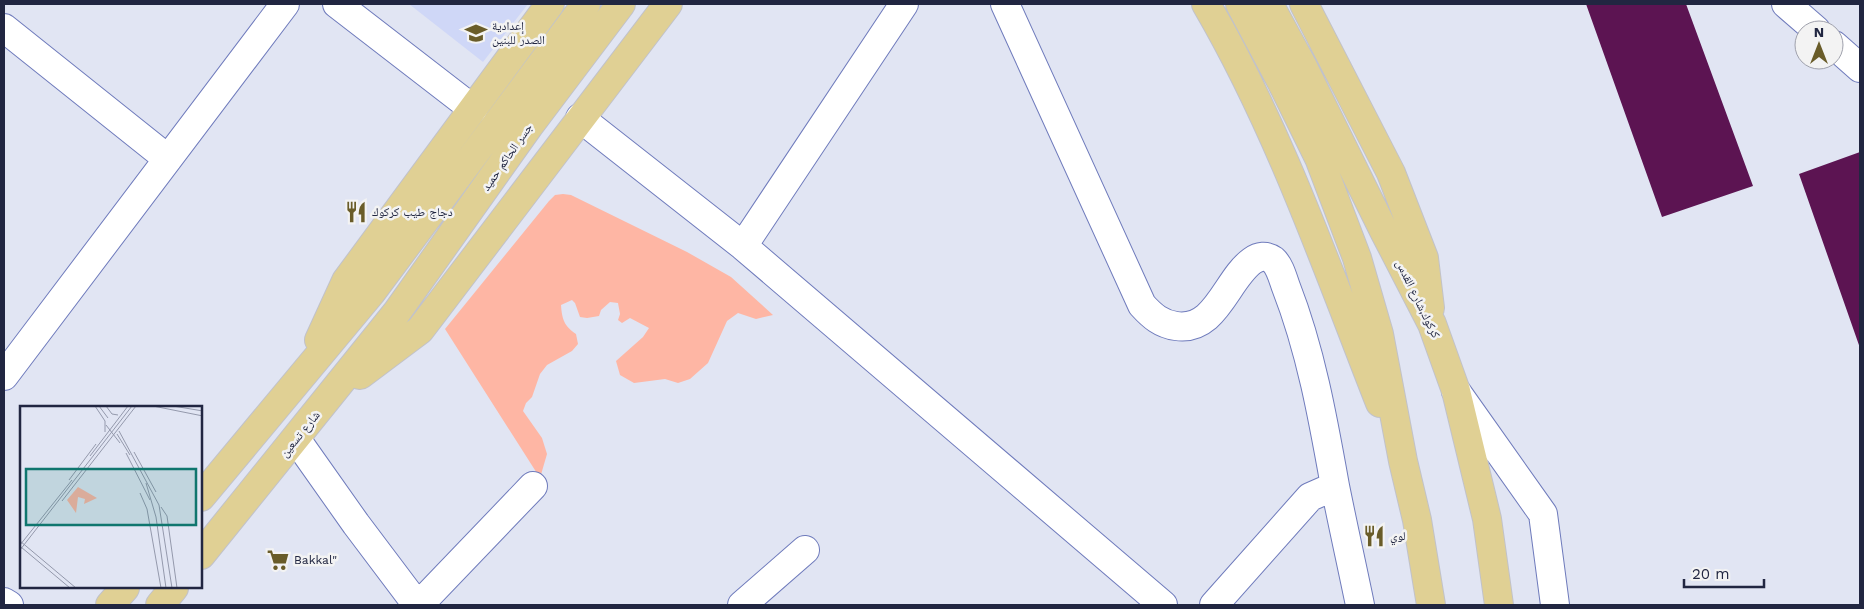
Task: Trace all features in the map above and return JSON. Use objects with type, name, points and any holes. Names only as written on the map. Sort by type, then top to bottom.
[{"type":"main road","points":[[302,377],[346,281],[550,4]]},
{"type":"main road","points":[[202,496],[371,293],[586,4]]},
{"type":"main road","name":"جسر الحاكم حميد","points":[[397,312],[529,126],[620,4]]},
{"type":"main road","points":[[329,399],[420,330],[668,4]]},
{"type":"main road","points":[[1206,4],[1234,51],[1276,143],[1403,461]]},
{"type":"main road","points":[[1240,4],[1293,75]]},
{"type":"main road","points":[[1269,4],[1319,158],[1357,258],[1379,334],[1403,461],[1417,520],[1431,605]]},
{"type":"main road","points":[[1304,4],[1391,173],[1424,258],[1432,324]]},
{"type":"main road","name":"كركوك,شارع القدس","points":[[1293,75],[1384,231],[1432,324],[1456,391],[1487,519],[1499,605]]},
{"type":"main road","name":"شارع تسعين","points":[[202,554],[329,399],[397,312]]},
{"type":"main road","points":[[110,605],[124,589]]},
{"type":"main road","points":[[160,605],[173,589]]},
{"type":"street","points":[[4,376],[285,4]]},
{"type":"street","points":[[337,4],[473,110]]},
{"type":"street","points":[[742,246],[904,4]]},
{"type":"street","points":[[1005,4],[1142,305],[1154,318],[1169,325],[1185,328],[1198,324],[1210,315],[1240,273],[1251,261],[1260,256],[1267,257],[1277,265],[1299,320],[1326,435],[1360,605]]},
{"type":"street","points":[[1786,4],[1804,20]]},
{"type":"street","points":[[6,35],[168,159]]},
{"type":"street","points":[[1844,54],[1860,68]]},
{"type":"street","points":[[580,118],[742,246],[1163,605]]},
{"type":"street","points":[[1456,391],[1542,514],[1555,605]]},
{"type":"street","points":[[296,439],[418,605],[533,486]]},
{"type":"street","points":[[1214,605],[1310,497],[1336,486]]},
{"type":"street","points":[[742,605],[805,550]]},
{"type":"street","points":[[4,602],[9,605]]},
{"type":"shaded area","name":"إعدادية الصدر للبنين","points":[[409,4],[528,4],[483,62]]},
{"type":"shaded area","points":[[555,195],[571,195],[687,252],[731,277],[773,315],[756,319],[738,313],[727,321],[708,363],[690,379],[678,383],[665,379],[634,383],[620,375],[616,361],[643,337],[649,328],[630,318],[622,323],[618,320],[620,314],[618,303],[610,302],[601,310],[599,316],[587,318],[580,317],[572,300],[561,305],[564,322],[576,334],[578,344],[572,351],[547,365],[540,374],[532,397],[526,403],[523,411],[542,438],[547,454],[540,478],[445,329],[549,201]]},
{"type":"building","points":[[1586,4],[1686,4],[1753,186],[1662,217]]},
{"type":"building","points":[[1860,152],[1860,348],[1799,174]]},
{"type":"place","name":"إعدادية الصدر للبنين","points":[[476,33]]},
{"type":"place","name":"دجاج طيب كركوك","points":[[356,212]]},
{"type":"place","name":"لوي","points":[[1374,536]]},
{"type":"place","name":"Bakkal\"","points":[[278,560]]}]
